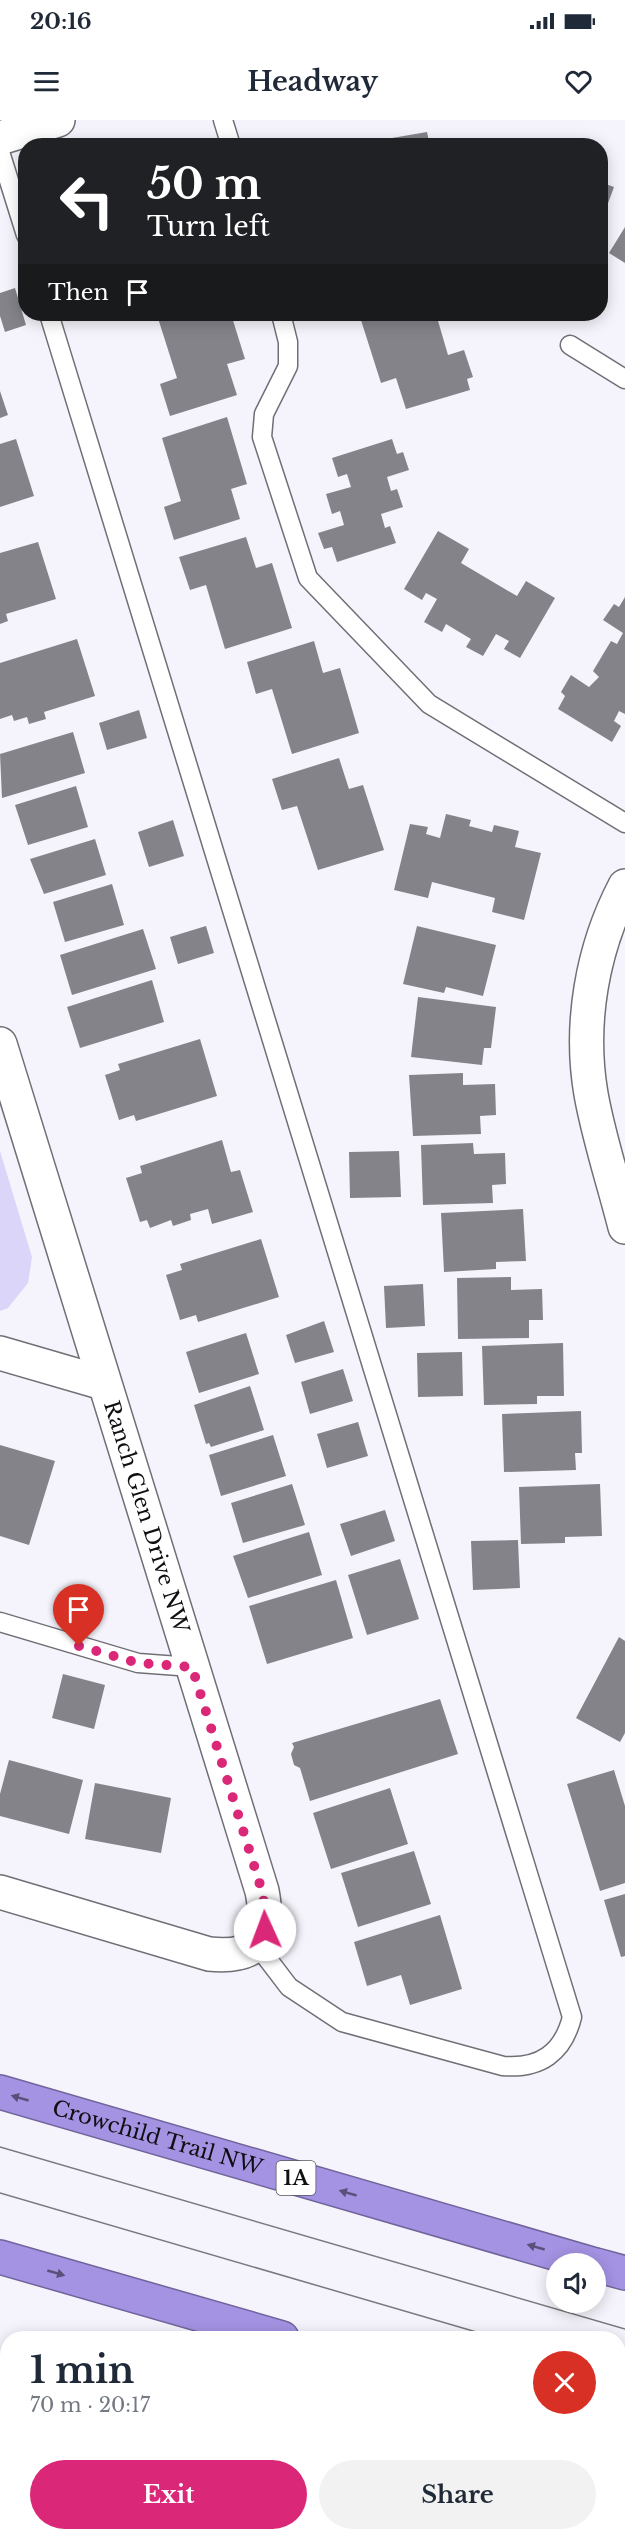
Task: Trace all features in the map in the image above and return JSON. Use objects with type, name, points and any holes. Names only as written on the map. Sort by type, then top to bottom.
[{"type":"highway","name":"Crowchild Trail NW","points":[[0,2092],[556,2253]]},
{"type":"highway","points":[[0,2256],[258,2331]]},
{"type":"highway","name":"Crowchild Trail NW","points":[[606,2267],[625,2273]]},
{"type":"street","points":[[0,138],[58,120]]},
{"type":"street","points":[[625,886],[601,942],[592,979],[587,1018],[587,1057],[591,1095],[625,1227]]},
{"type":"street","name":"Ranch Glen Drive NW","points":[[0,1044],[262,1891],[266,1915],[265,1930],[257,1946]]},
{"type":"street","name":"Ranch Glen Drive NW","points":[[0,1353],[104,1383]]},
{"type":"street","points":[[0,1892],[209,1954],[227,1956],[244,1953],[257,1946]]},
{"type":"lane","points":[[223,120],[229,138]]},
{"type":"lane","points":[[0,152],[18,209]]},
{"type":"lane","points":[[52,321],[572,2017],[568,2033],[551,2055],[523,2067],[503,2066],[342,2022],[289,1987],[257,1946]]},
{"type":"lane","points":[[283,321],[288,342],[288,366],[264,414],[262,437],[308,578],[429,704],[625,823]]},
{"type":"lane","points":[[570,345],[625,379]]},
{"type":"lane","points":[[0,1622],[138,1663],[192,1667]]},
{"type":"shaded area","points":[[0,1151],[32,1257],[28,1283],[8,1308],[0,1311]]},
{"type":"building","points":[[427,132],[428,138],[392,138]]},
{"type":"building","points":[[608,185],[614,187],[608,203]]},
{"type":"building","points":[[625,227],[625,263],[609,253]]},
{"type":"building","points":[[15,288],[18,298],[18,321],[25,321],[26,325],[5,332],[0,316],[0,293]]},
{"type":"building","points":[[159,321],[233,321],[245,359],[227,364],[237,395],[170,416],[160,384],[177,378]]},
{"type":"building","points":[[361,321],[438,321],[448,355],[464,350],[473,377],[467,379],[470,390],[406,409],[396,378],[381,383]]},
{"type":"building","points":[[0,391],[8,415],[0,418]]},
{"type":"building","points":[[227,417],[247,484],[231,489],[240,519],[174,540],[164,507],[181,501],[162,438]]},
{"type":"building","points":[[16,439],[34,496],[0,507],[0,444]]},
{"type":"building","points":[[392,439],[397,454],[403,452],[409,470],[387,477],[391,491],[397,489],[403,507],[381,514],[385,528],[390,526],[396,543],[337,562],[332,547],[324,549],[318,533],[344,525],[340,511],[332,514],[326,494],[351,487],[347,474],[338,477],[332,458]]},
{"type":"building","points":[[438,531],[469,549],[461,563],[517,596],[526,581],[555,598],[520,658],[504,649],[509,641],[496,634],[483,656],[466,647],[471,639],[446,624],[442,632],[424,622],[437,599],[426,593],[422,600],[404,589]]},
{"type":"building","points":[[246,537],[256,568],[272,563],[292,628],[225,649],[206,585],[190,590],[179,557]]},
{"type":"building","points":[[38,542],[56,599],[6,614],[8,621],[0,624],[0,553]]},
{"type":"building","points":[[625,597],[625,714],[619,711],[614,721],[621,726],[612,742],[558,709],[565,696],[561,692],[571,675],[589,687],[599,677],[593,671],[611,641],[617,644],[623,633],[603,620],[614,604],[619,607]]},
{"type":"building","points":[[77,639],[95,696],[44,712],[46,719],[29,724],[27,717],[14,721],[12,715],[0,719],[0,663]]},
{"type":"building","points":[[314,641],[323,673],[340,668],[359,733],[292,754],[272,689],[256,694],[247,662]]},
{"type":"building","points":[[139,710],[147,738],[107,750],[99,723]]},
{"type":"building","points":[[73,732],[85,773],[2,798],[0,754]]},
{"type":"building","points":[[339,758],[349,789],[363,785],[384,850],[318,870],[297,806],[282,810],[272,779]]},
{"type":"building","points":[[76,786],[88,827],[28,845],[15,805]]},
{"type":"building","points":[[446,814],[471,820],[469,826],[492,832],[494,825],[519,831],[515,847],[541,853],[524,920],[492,912],[495,898],[432,882],[428,898],[394,890],[410,824],[428,827],[426,834],[440,838]]},
{"type":"building","points":[[173,820],[184,856],[149,867],[138,832]]},
{"type":"building","points":[[95,839],[106,875],[44,894],[30,859]]},
{"type":"building","points":[[112,884],[124,925],[65,942],[53,902]]},
{"type":"building","points":[[206,926],[214,953],[178,964],[170,937]]},
{"type":"building","points":[[417,926],[496,945],[483,996],[446,987],[444,993],[403,984]]},
{"type":"building","points":[[143,929],[156,969],[72,995],[60,955]]},
{"type":"building","points":[[152,980],[164,1022],[80,1048],[67,1007]]},
{"type":"building","points":[[418,997],[496,1007],[491,1048],[484,1048],[482,1065],[411,1057]]},
{"type":"building","points":[[200,1039],[217,1096],[136,1121],[134,1115],[119,1120],[105,1075],[120,1070],[118,1064]]},
{"type":"building","points":[[463,1073],[463,1085],[495,1084],[496,1115],[480,1116],[481,1134],[413,1136],[409,1075]]},
{"type":"building","points":[[222,1140],[231,1172],[240,1170],[253,1212],[212,1224],[208,1209],[190,1214],[191,1220],[173,1226],[171,1220],[150,1228],[147,1220],[140,1222],[126,1178],[142,1173],[140,1166]]},
{"type":"building","points":[[473,1143],[474,1154],[505,1153],[506,1184],[492,1185],[493,1203],[423,1205],[421,1145]]},
{"type":"building","points":[[399,1151],[401,1197],[350,1198],[349,1152]]},
{"type":"building","points":[[523,1209],[526,1261],[496,1262],[496,1269],[444,1272],[441,1213]]},
{"type":"building","points":[[261,1239],[279,1297],[198,1322],[196,1315],[180,1320],[166,1275],[182,1270],[180,1264]]},
{"type":"building","points":[[511,1277],[511,1290],[542,1289],[543,1320],[529,1320],[529,1338],[458,1339],[457,1278]]},
{"type":"building","points":[[423,1284],[425,1326],[386,1328],[384,1286]]},
{"type":"building","points":[[324,1321],[334,1352],[295,1363],[286,1335]]},
{"type":"building","points":[[246,1333],[259,1374],[199,1393],[186,1352]]},
{"type":"building","points":[[563,1343],[564,1396],[537,1396],[537,1404],[484,1405],[482,1346]]},
{"type":"building","points":[[462,1352],[463,1396],[418,1397],[417,1353]]},
{"type":"building","points":[[343,1369],[353,1401],[310,1414],[301,1382]]},
{"type":"building","points":[[250,1386],[264,1430],[211,1447],[209,1443],[206,1444],[194,1405]]},
{"type":"building","points":[[581,1411],[582,1453],[575,1453],[576,1470],[504,1472],[502,1414]]},
{"type":"building","points":[[358,1422],[368,1456],[327,1468],[317,1434]]},
{"type":"building","points":[[273,1435],[286,1476],[221,1496],[209,1455]]},
{"type":"building","points":[[0,1445],[55,1461],[29,1545],[0,1536]]},
{"type":"building","points":[[292,1484],[305,1525],[243,1543],[231,1503]]},
{"type":"building","points":[[600,1484],[602,1536],[565,1537],[565,1543],[521,1544],[519,1487]]},
{"type":"building","points":[[385,1510],[395,1541],[351,1556],[340,1524]]},
{"type":"building","points":[[309,1532],[322,1575],[248,1598],[233,1556]]},
{"type":"building","points":[[518,1540],[520,1588],[473,1590],[471,1541]]},
{"type":"building","points":[[400,1559],[419,1619],[367,1635],[348,1575]]},
{"type":"building","points":[[336,1580],[353,1638],[267,1664],[249,1606]]},
{"type":"building","points":[[619,1637],[625,1641],[625,1733],[620,1742],[576,1718]]},
{"type":"building","points":[[63,1674],[105,1685],[94,1729],[52,1718]]},
{"type":"building","points":[[440,1699],[458,1754],[310,1801],[300,1768],[294,1765],[291,1754],[294,1747],[292,1743]]},
{"type":"building","points":[[9,1760],[83,1780],[69,1834],[0,1816],[0,1794]]},
{"type":"building","points":[[614,1770],[625,1806],[625,1883],[600,1891],[567,1784]]},
{"type":"building","points":[[95,1783],[171,1798],[161,1853],[85,1839]]},
{"type":"building","points":[[390,1788],[408,1844],[331,1869],[313,1813]]},
{"type":"building","points":[[414,1851],[431,1904],[358,1927],[341,1873]]},
{"type":"building","points":[[625,1894],[625,1956],[621,1957],[604,1900]]},
{"type":"building","points":[[440,1915],[462,1989],[410,2005],[401,1975],[367,1986],[354,1942]]},
{"type":"tram line","points":[[0,2147],[625,2329]]},
{"type":"tram line","points":[[0,2193],[473,2331]]},
{"type":"route","points":[[79,1646],[138,1663],[192,1667],[262,1891],[266,1915],[265,1930]]}]
